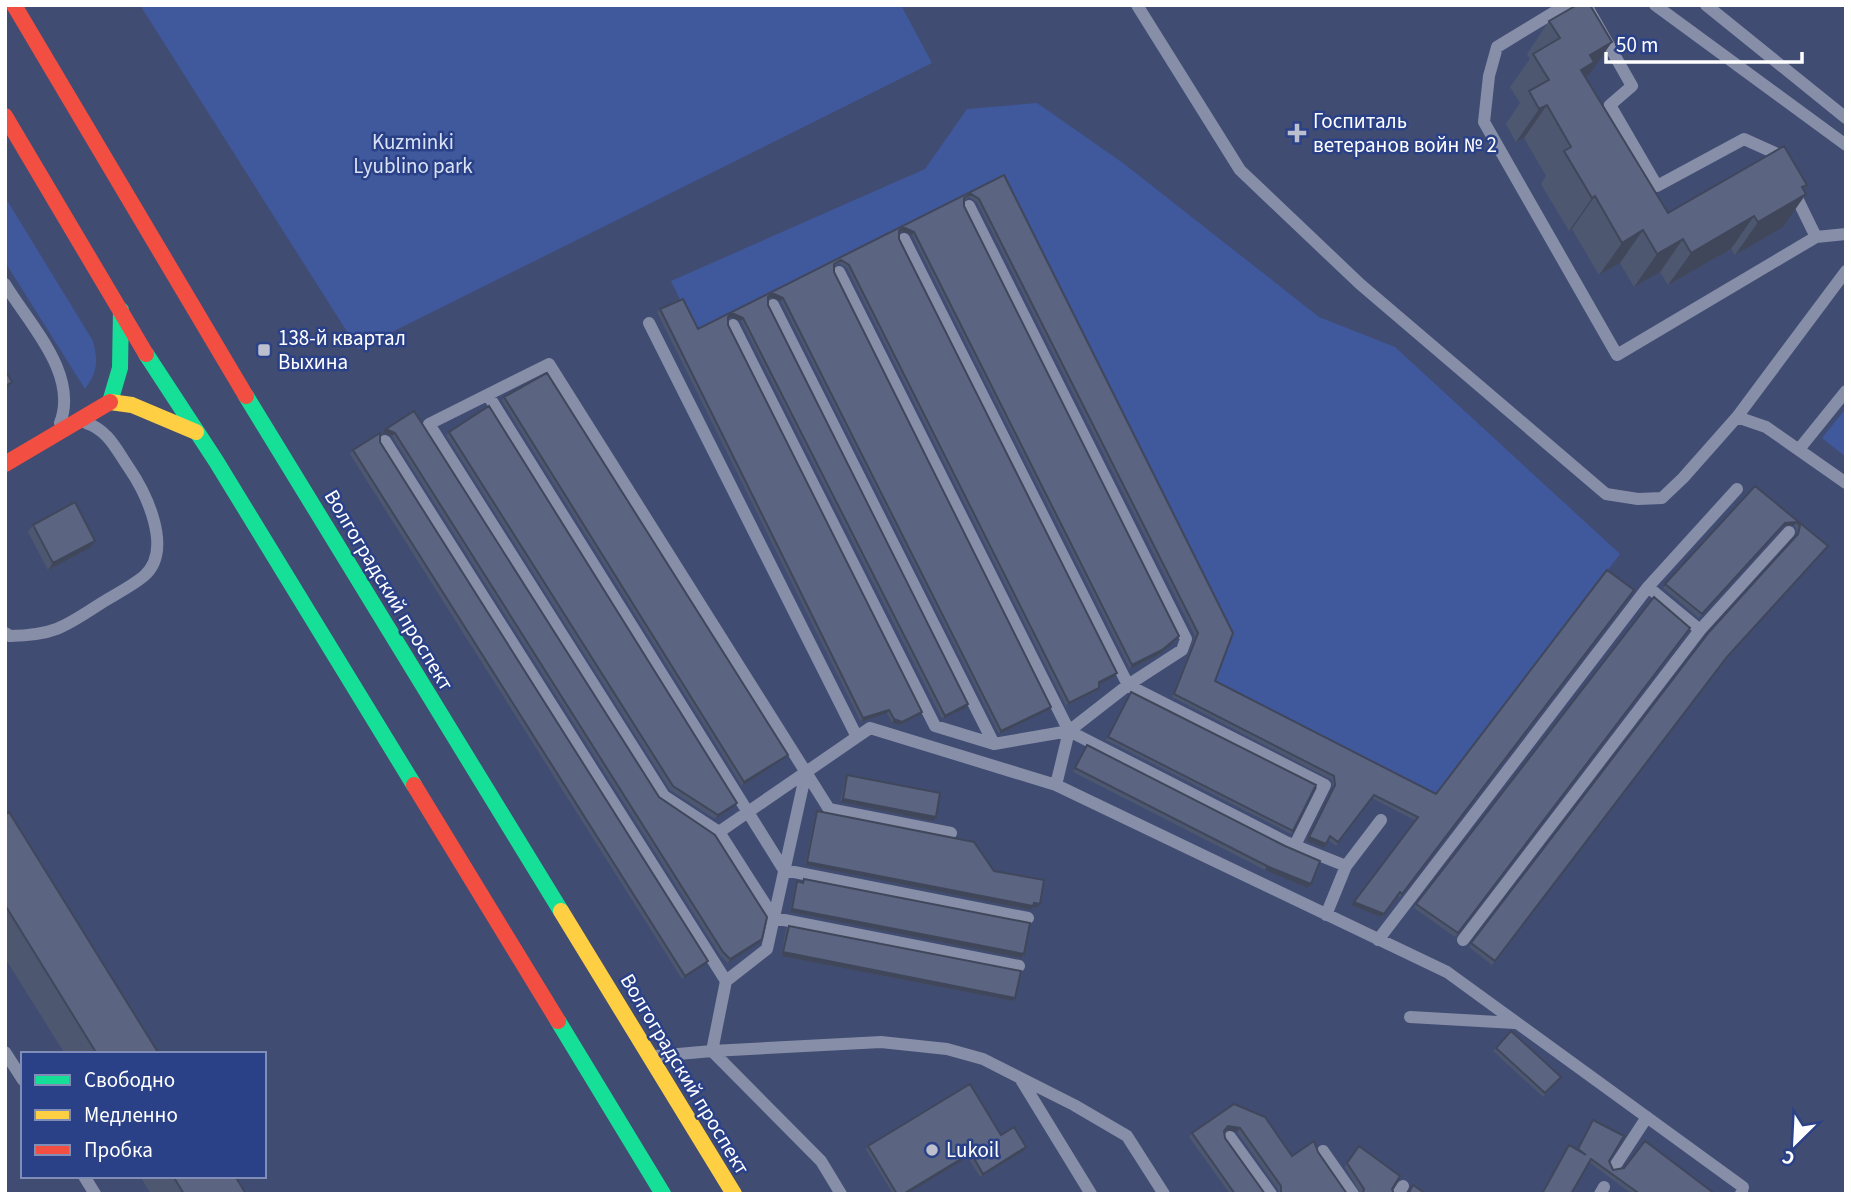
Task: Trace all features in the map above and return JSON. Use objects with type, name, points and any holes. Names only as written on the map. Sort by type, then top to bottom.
[{"type":"main road","name":"Волгоградский проспект","points":[[14,5],[268,432],[734,1194]]},
{"type":"main road","points":[[5,116],[663,1194]]},
{"type":"main road","points":[[5,464],[110,402],[119,385],[122,362],[121,310]]},
{"type":"main road","points":[[110,402],[132,405],[196,432]]},
{"type":"lane","points":[[1136,5],[1240,170],[1360,284],[1606,494],[1639,499],[1662,498],[1737,418],[1846,271]]},
{"type":"lane","points":[[1566,5],[1497,47],[1489,76],[1484,122],[1617,355],[1816,237],[1846,234]]},
{"type":"lane","points":[[1586,5],[1632,86],[1610,105],[1657,186],[1744,139],[1775,153],[1816,237]]},
{"type":"lane","points":[[1655,5],[1846,145]]},
{"type":"lane","points":[[1706,5],[1846,118]]},
{"type":"lane","points":[[733,325],[935,726],[994,744],[1069,731],[1128,685],[1182,650],[1186,639],[969,206]]},
{"type":"lane","points":[[904,239],[1128,685],[1325,785],[1294,845]]},
{"type":"lane","points":[[839,272],[1069,731],[1294,845],[1346,866]]},
{"type":"lane","points":[[5,284],[57,364],[67,405],[56,433]]},
{"type":"lane","points":[[773,304],[994,744]]},
{"type":"lane","points":[[649,323],[857,737]]},
{"type":"lane","points":[[951,833],[829,809],[549,364],[429,424],[664,796],[719,832],[774,918],[1019,966]]},
{"type":"lane","points":[[1800,448],[1846,391]]},
{"type":"lane","points":[[488,395],[784,870],[1028,918]]},
{"type":"lane","points":[[1737,418],[1766,427],[1800,448],[1846,483]]},
{"type":"lane","points":[[5,633],[10,636],[45,635],[61,629],[145,576],[154,560],[157,530],[143,488],[104,432],[80,421]]},
{"type":"lane","points":[[385,441],[726,981]]},
{"type":"lane","points":[[1378,940],[1648,587],[1737,489]]},
{"type":"lane","points":[[1463,940],[1700,630],[1789,532]]},
{"type":"lane","points":[[1648,587],[1700,630]]},
{"type":"lane","points":[[719,832],[870,728],[1056,785],[1447,972],[1743,1187],[1741,1194]]},
{"type":"lane","points":[[1056,785],[1069,731]]},
{"type":"lane","points":[[712,1051],[726,981],[767,949],[806,772]]},
{"type":"lane","points":[[1326,915],[1346,866],[1381,820]]},
{"type":"lane","points":[[1410,1017],[1516,1023]]},
{"type":"lane","points":[[650,1057],[881,1042],[947,1049],[983,1059],[1126,1136],[1164,1194]]},
{"type":"lane","points":[[712,1051],[821,1161],[841,1194]]},
{"type":"lane","points":[[5,1052],[21,1077]]},
{"type":"lane","points":[[1020,1078],[1091,1194]]},
{"type":"lane","points":[[1615,1166],[1647,1117]]},
{"type":"lane","points":[[1230,1137],[1271,1194]]},
{"type":"lane","points":[[1323,1151],[1353,1194]]},
{"type":"lane","points":[[85,1178],[95,1194]]},
{"type":"green space","name":"Kuzminki Lyublino park","points":[[140,5],[901,5],[932,63],[358,349]]},
{"type":"green space","points":[[1037,103],[1123,163],[1319,317],[1395,347],[1620,554],[1434,798],[1212,684],[1231,636],[1002,179],[696,332],[671,281],[925,169],[967,109]]},
{"type":"green space","points":[[5,197],[93,341],[96,366],[85,389],[5,262]]},
{"type":"green space","points":[[1846,408],[1846,457],[1822,438]]},
{"type":"building","points":[[1577,5],[1590,5],[1612,42],[1590,55],[1594,62],[1581,70],[1668,213],[1784,146],[1807,185],[1802,187],[1806,194],[1758,222],[1754,216],[1691,253],[1683,239],[1657,254],[1643,230],[1622,243],[1595,196],[1592,198],[1564,151],[1571,147],[1547,105],[1539,109],[1529,91],[1549,80],[1533,54],[1560,38],[1549,21]]},
{"type":"building","points":[[1004,175],[1233,633],[1215,681],[1436,794],[1607,570],[1634,590],[1384,914],[1354,902],[1418,817],[1374,795],[1338,842],[1330,836],[1326,844],[1309,837],[1335,785],[1334,776],[1174,694],[1198,633],[979,199],[971,194],[964,198],[964,206],[1179,636],[1162,650],[1132,665],[914,232],[903,227],[899,231],[899,239],[1117,673],[1099,682],[1099,688],[1069,703],[849,265],[841,260],[834,264],[834,272],[1051,707],[1001,731],[783,298],[772,293],[768,297],[768,305],[968,704],[945,716],[743,318],[732,313],[728,317],[728,325],[922,712],[902,722],[894,719],[889,710],[863,718],[660,309],[683,299],[698,329]]},
{"type":"building","points":[[5,370],[12,382],[5,386]]},
{"type":"building","points":[[547,373],[788,755],[744,782],[504,397]]},
{"type":"building","points":[[489,406],[737,803],[718,815],[673,786],[449,432]]},
{"type":"building","points":[[414,411],[659,797],[715,835],[767,917],[762,939],[730,959],[723,952],[395,433],[386,429]]},
{"type":"building","points":[[380,433],[380,442],[708,961],[685,976],[353,450]]},
{"type":"building","points":[[1755,486],[1828,546],[1727,657],[1495,961],[1471,943],[1709,632],[1798,534],[1800,526],[1797,522],[1785,523],[1702,614],[1665,584]]},
{"type":"building","points":[[75,502],[95,541],[53,563],[33,525]]},
{"type":"building","points":[[1654,597],[1690,628],[1458,933],[1416,904]]},
{"type":"building","points":[[1131,692],[1316,785],[1293,831],[1108,737]]},
{"type":"building","points":[[1087,745],[1285,846],[1320,861],[1311,884],[1267,866],[1075,768]]},
{"type":"building","points":[[847,775],[940,793],[936,817],[843,799]]},
{"type":"building","points":[[817,811],[974,842],[994,871],[1044,880],[1040,904],[1034,903],[1033,906],[807,862]]},
{"type":"building","points":[[9,812],[158,1052],[96,1052],[5,905],[5,815]]},
{"type":"building","points":[[804,879],[1030,923],[1024,954],[792,909],[797,881],[803,883]]},
{"type":"building","points":[[789,926],[1021,971],[1015,998],[783,952]]},
{"type":"building","points":[[1511,1031],[1561,1077],[1545,1093],[1496,1048]]},
{"type":"building","points":[[970,1084],[1001,1135],[1014,1127],[1026,1147],[983,1174],[971,1153],[903,1194],[897,1194],[868,1146]]},
{"type":"building","points":[[1234,1104],[1265,1117],[1292,1156],[1314,1141],[1318,1152],[1347,1194],[1281,1194],[1281,1186],[1240,1128],[1228,1126],[1224,1131],[1225,1138],[1265,1194],[1235,1194],[1192,1133]]},
{"type":"building","points":[[1593,1120],[1624,1136],[1609,1161],[1613,1170],[1624,1168],[1645,1141],[1715,1194],[1636,1194],[1637,1192],[1591,1159],[1571,1194],[1542,1194],[1569,1145],[1586,1155],[1578,1149]]},
{"type":"building","points":[[1359,1146],[1400,1176],[1392,1189],[1394,1194],[1363,1194],[1364,1189],[1347,1163]]},
{"type":"building","points":[[174,1178],[236,1178],[246,1194],[184,1194]]},
{"type":"building","points":[[1413,1185],[1426,1194],[1408,1194]]},
{"type":"traffic: fast","points":[[110,402],[120,368],[121,310]]},
{"type":"traffic: fast","points":[[146,354],[216,461],[414,785]]},
{"type":"traffic: fast","points":[[246,396],[561,911]]},
{"type":"traffic: fast","points":[[558,1021],[663,1194]]},
{"type":"traffic: slow","points":[[110,402],[132,405],[196,432]]},
{"type":"traffic: slow","points":[[561,911],[734,1194]]},
{"type":"traffic: jam","points":[[14,5],[246,396]]},
{"type":"traffic: jam","points":[[5,116],[146,354]]},
{"type":"traffic: jam","points":[[5,464],[110,402]]},
{"type":"traffic: jam","points":[[414,785],[558,1021]]},
{"type":"place","name":"Госпиталь ветеранов войн № 2","points":[[1297,133]]},
{"type":"place","name":"138-й квартал Выхина","points":[[264,350]]},
{"type":"place","name":"Lukoil","points":[[932,1150]]}]
